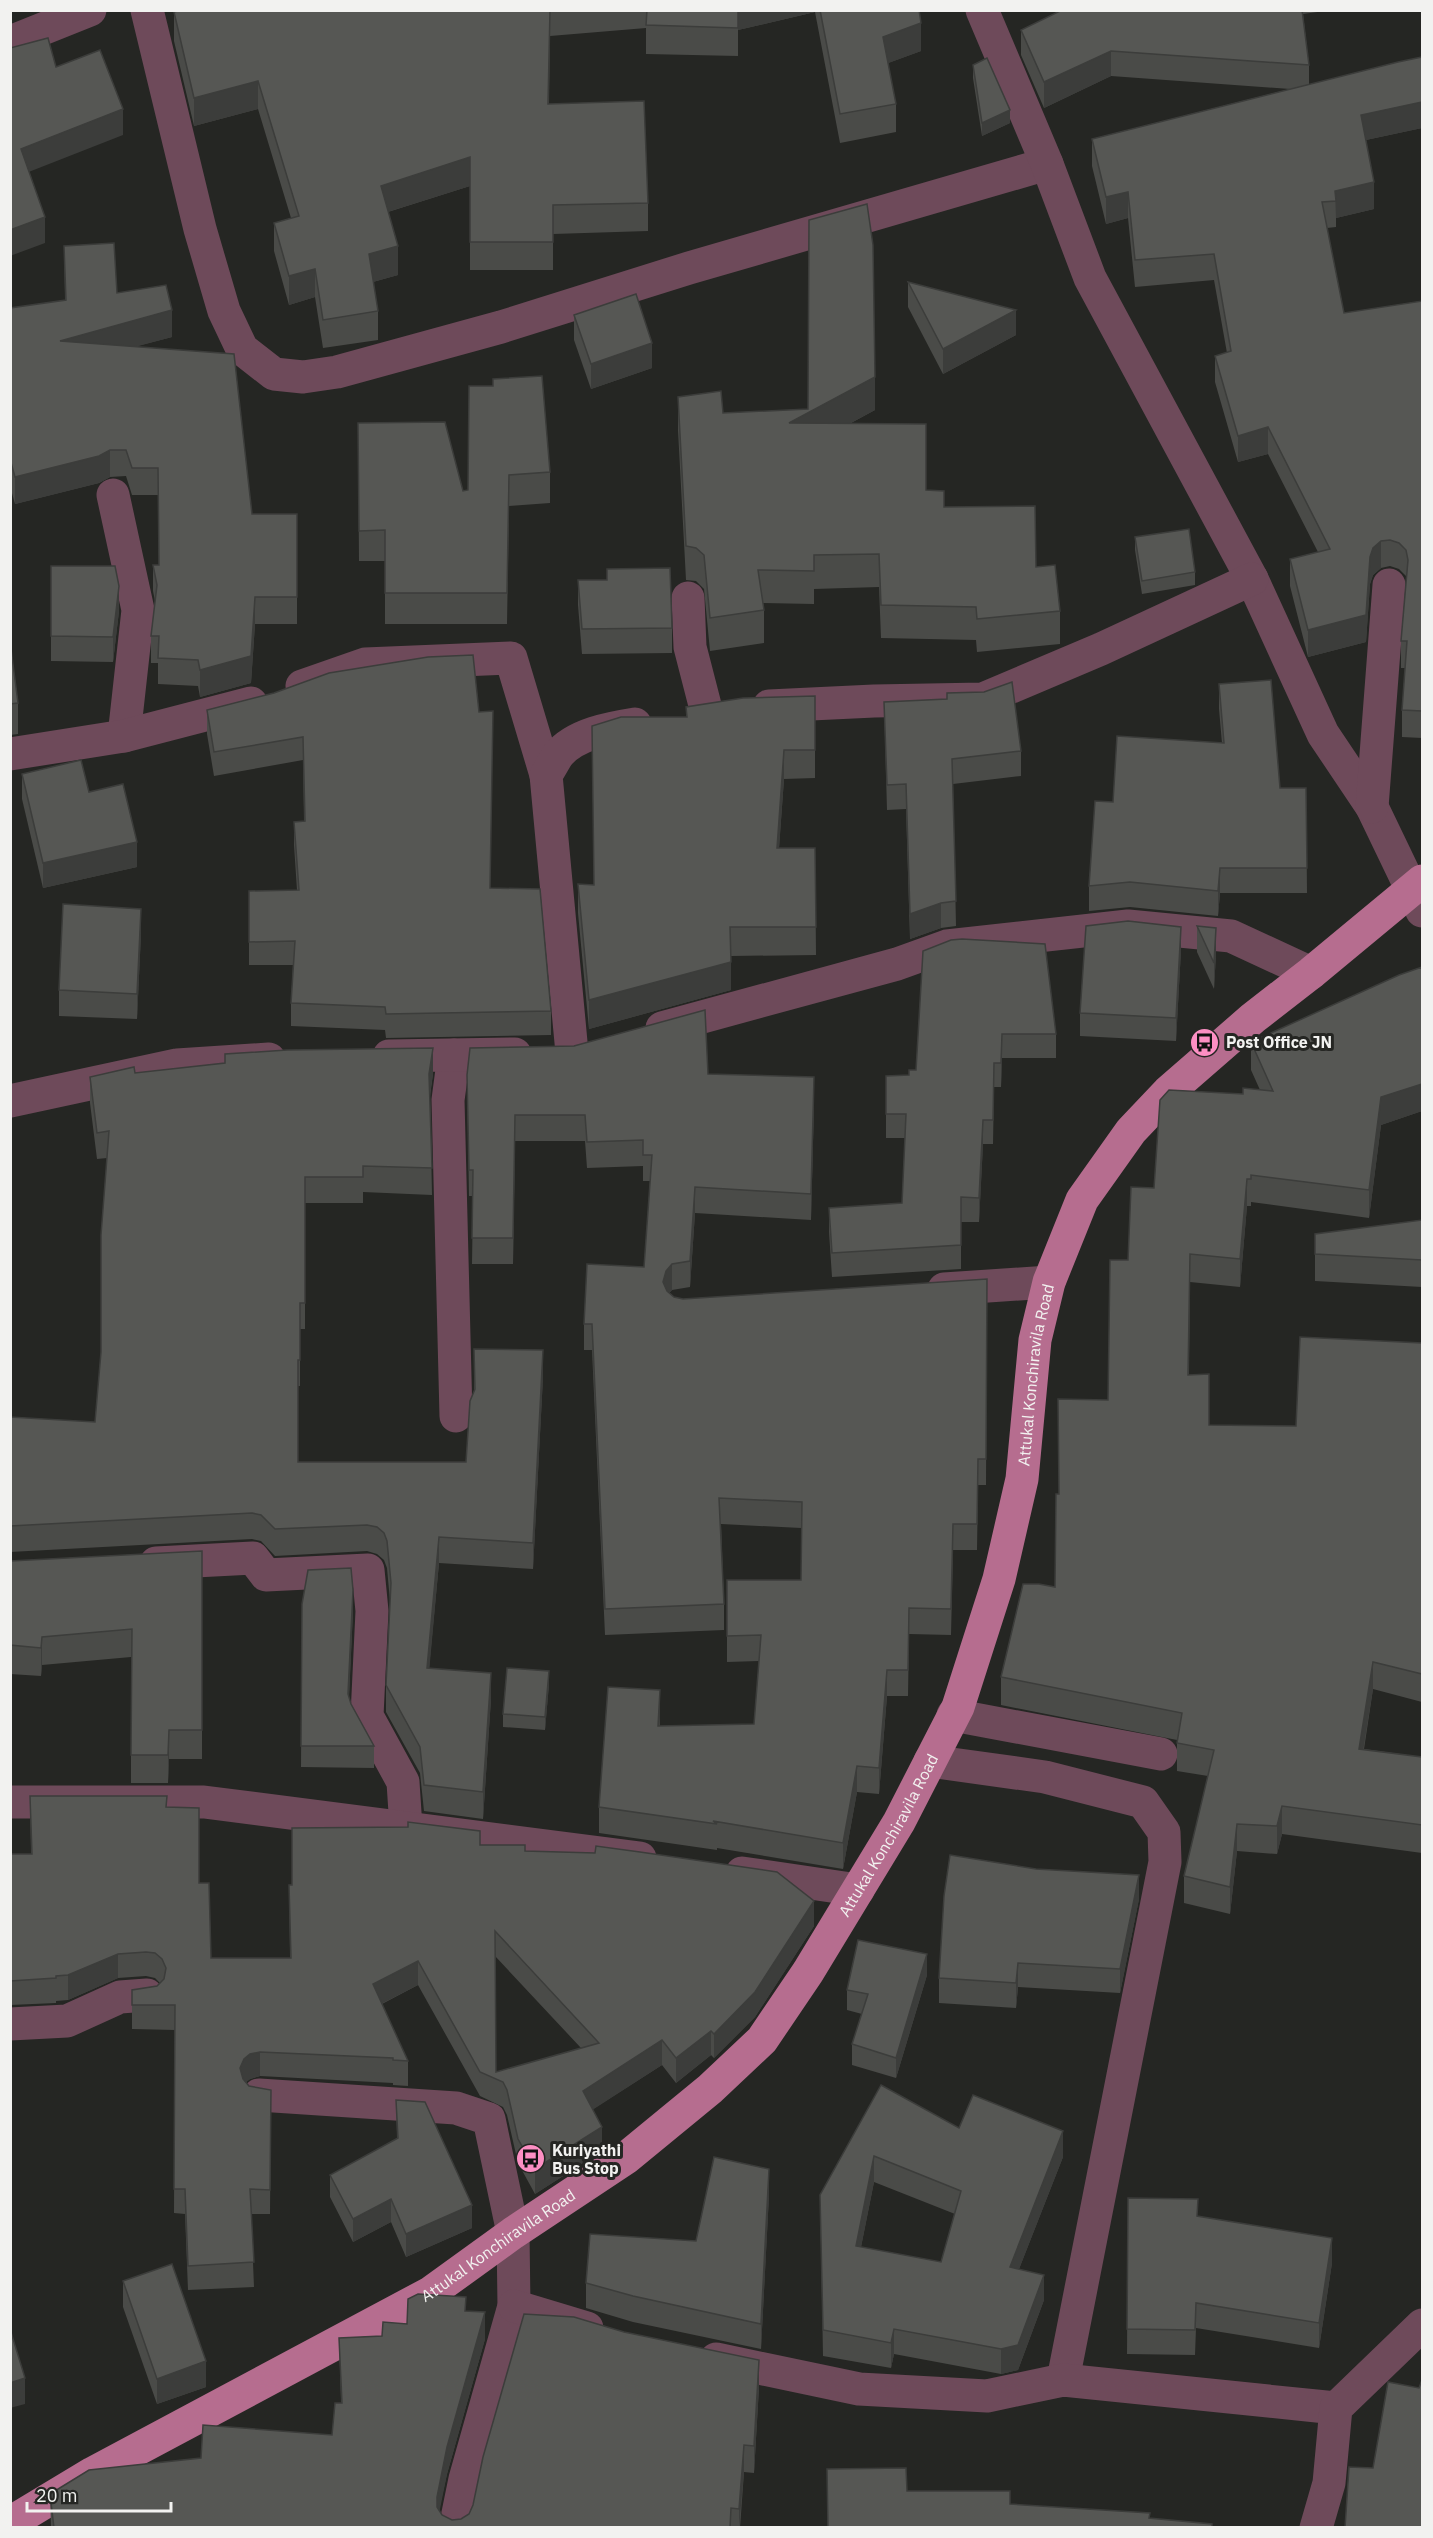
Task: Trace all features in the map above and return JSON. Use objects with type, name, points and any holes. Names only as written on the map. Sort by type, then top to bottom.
[{"type":"main road","name":"Attukal Konchiravila Road","points":[[10,2523],[93,2473],[430,2292],[513,2233],[626,2158],[710,2089],[762,2040],[858,1890],[898,1822],[954,1715],[999,1579],[1022,1479],[1035,1340],[1050,1282],[1082,1200],[1131,1131],[1168,1092],[1252,1018],[1419,894]]},
{"type":"street","points":[[10,42],[90,10]]},
{"type":"street","points":[[147,10],[200,229],[224,311],[242,349],[274,374],[303,377],[337,372],[501,327],[689,268],[1047,164]]},
{"type":"street","points":[[982,10],[1047,164],[1090,278],[1252,579],[1323,734],[1372,807],[1419,894]]},
{"type":"street","points":[[113,495],[138,609],[124,736]]},
{"type":"street","points":[[546,775],[559,753],[577,740],[612,728],[741,708],[874,700],[982,699],[1101,649],[1252,579]]},
{"type":"street","points":[[1372,807],[1389,585]]},
{"type":"street","points":[[688,598],[690,647],[707,713]]},
{"type":"street","points":[[10,754],[124,736],[269,698],[365,664],[511,658],[546,775],[572,1053]]},
{"type":"street","points":[[638,1035],[897,964],[947,946],[1128,926],[1231,936],[1311,973]]},
{"type":"street","points":[[358,1057],[572,1053],[605,1044]]},
{"type":"street","points":[[454,1055],[448,1100],[456,1416]]},
{"type":"street","points":[[11,1099],[48,1095],[177,1065],[298,1058]]},
{"type":"street","points":[[919,1291],[1050,1282]]},
{"type":"street","points":[[123,1565],[253,1558],[266,1575],[368,1570],[372,1611],[367,1716],[403,1782],[406,1828]]},
{"type":"street","points":[[954,1715],[1161,1754]]},
{"type":"street","points":[[930,1761],[1045,1777],[1143,1802],[1164,1832],[1165,1862],[1063,2380]]},
{"type":"street","points":[[10,1802],[204,1802],[666,1862]]},
{"type":"street","points":[[711,1868],[858,1890]]},
{"type":"street","points":[[10,2024],[67,2021],[120,1997],[147,1995]]},
{"type":"street","points":[[259,2095],[456,2108],[489,2119],[513,2233],[514,2306],[471,2456],[455,2528]]},
{"type":"street","points":[[514,2306],[617,2337]]},
{"type":"street","points":[[1316,2528],[1329,2483],[1336,2408],[1422,2325]]},
{"type":"street","points":[[686,2352],[860,2389],[987,2396],[1063,2380],[1336,2408]]},
{"type":"building","points":[[181,10],[550,10],[548,104],[644,101],[648,203],[553,205],[553,242],[470,242],[470,157],[381,186],[398,246],[369,254],[378,311],[323,320],[315,269],[289,276],[274,223],[299,216],[258,81],[194,98],[174,12]]},
{"type":"building","points":[[647,10],[738,10],[738,28],[646,25]]},
{"type":"building","points":[[820,10],[919,10],[921,23],[883,37],[896,104],[840,114]]},
{"type":"building","points":[[1062,10],[1302,10],[1309,65],[1111,51],[1044,82],[1021,30]]},
{"type":"building","points":[[48,38],[56,67],[100,50],[123,109],[21,149],[45,217],[10,230],[10,48]]},
{"type":"building","points":[[1422,57],[1422,102],[1361,115],[1374,182],[1335,191],[1336,201],[1322,202],[1344,313],[1422,301],[1422,711],[1402,710],[1407,641],[1401,641],[1408,560],[1406,550],[1399,543],[1390,540],[1381,541],[1373,548],[1370,557],[1366,615],[1308,630],[1290,559],[1330,549],[1268,427],[1238,436],[1215,356],[1231,351],[1214,254],[1135,260],[1128,192],[1106,197],[1092,139]]},
{"type":"building","points":[[987,58],[1010,110],[982,123],[973,65]]},
{"type":"building","points":[[867,204],[873,245],[875,377],[789,423],[926,424],[926,490],[944,491],[944,507],[1035,506],[1036,567],[1055,565],[1060,611],[977,619],[976,607],[881,605],[879,554],[814,555],[814,571],[758,570],[764,610],[710,618],[704,555],[696,548],[686,546],[678,397],[721,391],[723,413],[808,409],[809,220]]},
{"type":"building","points":[[114,243],[117,293],[166,285],[172,310],[60,341],[234,354],[252,514],[297,514],[297,597],[255,597],[251,656],[200,670],[198,660],[158,658],[159,636],[151,636],[157,585],[153,565],[159,565],[158,468],[132,468],[126,450],[110,450],[99,456],[15,477],[10,459],[10,308],[66,300],[64,246]]},
{"type":"building","points":[[908,282],[1016,310],[943,349]]},
{"type":"building","points":[[636,294],[652,343],[591,364],[574,315]]},
{"type":"building","points":[[542,376],[550,472],[509,475],[507,593],[385,593],[385,530],[359,531],[358,423],[445,422],[463,491],[468,490],[469,386],[493,386],[493,379]]},
{"type":"building","points":[[1189,529],[1195,572],[1142,581],[1135,537]]},
{"type":"building","points":[[51,566],[115,566],[119,586],[113,637],[51,636]]},
{"type":"building","points":[[670,568],[672,628],[582,629],[578,580],[607,580],[607,569]]},
{"type":"building","points":[[10,641],[18,703],[10,704]]},
{"type":"building","points":[[473,655],[479,712],[493,711],[490,888],[540,889],[551,1011],[386,1014],[385,1007],[291,1003],[295,941],[249,942],[249,891],[299,890],[294,822],[305,821],[303,737],[214,752],[207,710],[274,693],[329,673],[428,657]]},
{"type":"building","points":[[1271,680],[1280,788],[1306,788],[1307,868],[1220,868],[1218,891],[1130,882],[1089,886],[1095,801],[1113,802],[1117,736],[1224,743],[1219,684]]},
{"type":"building","points":[[1012,682],[1021,751],[952,759],[956,901],[941,903],[910,914],[906,784],[887,785],[884,702],[947,699],[947,693],[984,692]]},
{"type":"building","points":[[815,696],[815,750],[784,750],[777,848],[815,848],[816,927],[730,927],[731,962],[589,1000],[578,884],[594,885],[592,726],[621,717],[687,717],[686,707],[743,698]]},
{"type":"building","points":[[81,760],[89,792],[123,784],[137,842],[43,863],[22,774]]},
{"type":"building","points":[[63,904],[141,909],[137,994],[59,990]]},
{"type":"building","points":[[1128,921],[1181,927],[1176,1018],[1080,1013],[1086,926]]},
{"type":"building","points":[[1197,926],[1216,928],[1214,963]]},
{"type":"building","points":[[951,940],[1045,944],[1056,1034],[1002,1034],[1001,1063],[994,1063],[993,1120],[983,1120],[979,1198],[961,1197],[961,1245],[832,1253],[829,1208],[902,1203],[906,1114],[886,1114],[886,1076],[909,1075],[909,1070],[916,1070],[923,951]]},
{"type":"building","points":[[1422,967],[1422,1084],[1381,1097],[1369,1190],[1251,1175],[1251,1179],[1247,1179],[1240,1259],[1190,1254],[1188,1375],[1209,1374],[1209,1425],[1296,1426],[1300,1337],[1422,1343],[1422,1674],[1373,1662],[1359,1749],[1422,1757],[1422,1825],[1282,1806],[1277,1826],[1237,1824],[1230,1887],[1184,1876],[1214,1750],[1177,1743],[1182,1713],[1001,1677],[1023,1584],[1055,1587],[1056,1494],[1059,1494],[1058,1399],[1108,1400],[1110,1260],[1128,1260],[1131,1187],[1154,1188],[1160,1100],[1169,1090],[1243,1094],[1243,1088],[1273,1091],[1251,1042],[1399,975]]},
{"type":"building","points":[[705,1010],[708,1074],[814,1077],[811,1194],[695,1187],[690,1261],[672,1264],[666,1271],[663,1282],[667,1291],[674,1297],[683,1299],[987,1279],[986,1459],[978,1459],[977,1524],[953,1524],[951,1609],[909,1608],[908,1670],[887,1670],[879,1768],[857,1766],[843,1843],[713,1821],[717,1824],[599,1807],[608,1687],[660,1690],[658,1726],[754,1724],[761,1635],[727,1636],[727,1580],[801,1580],[802,1502],[719,1498],[724,1604],[605,1609],[592,1324],[584,1324],[587,1264],[644,1267],[652,1155],[643,1155],[643,1140],[587,1142],[585,1115],[515,1115],[513,1238],[472,1238],[473,1170],[469,1170],[467,1075],[470,1048],[574,1046]]},
{"type":"building","points":[[433,1048],[429,1074],[432,1168],[363,1166],[363,1177],[305,1177],[305,1303],[300,1303],[298,1462],[466,1462],[470,1401],[475,1389],[474,1349],[543,1350],[533,1543],[439,1537],[427,1668],[491,1673],[483,1792],[424,1785],[420,1747],[386,1685],[391,1583],[387,1541],[384,1533],[377,1527],[367,1525],[275,1529],[261,1515],[252,1513],[10,1526],[10,1417],[95,1422],[101,1352],[101,1235],[109,1131],[97,1133],[90,1077],[134,1067],[135,1073],[225,1063],[225,1054],[287,1050]]},
{"type":"building","points":[[1422,1220],[1422,1260],[1315,1254],[1315,1234]]},
{"type":"building","points":[[202,1551],[202,1730],[169,1730],[168,1755],[131,1755],[132,1629],[42,1637],[41,1648],[10,1645],[10,1561]]},
{"type":"building","points":[[351,1568],[353,1590],[348,1694],[374,1746],[301,1746],[302,1604],[308,1570]]},
{"type":"building","points":[[507,1668],[549,1671],[545,1717],[503,1714]]},
{"type":"building","points":[[30,1796],[167,1796],[166,1807],[199,1808],[199,1883],[209,1883],[211,1958],[291,1958],[289,1885],[292,1885],[292,1828],[408,1827],[408,1822],[480,1831],[480,1845],[525,1845],[525,1851],[595,1853],[596,1846],[640,1852],[777,1872],[814,1901],[755,1992],[714,2034],[711,2031],[676,2058],[662,2040],[583,2091],[602,2127],[535,2169],[518,2139],[507,2090],[503,2082],[480,2072],[418,1961],[373,1984],[408,2061],[393,2060],[393,2058],[260,2052],[250,2054],[244,2059],[240,2068],[243,2079],[249,2086],[271,2090],[270,2190],[250,2189],[254,2262],[188,2266],[185,2189],[174,2189],[175,2005],[132,2005],[132,1990],[157,1986],[164,1979],[166,1968],[162,1959],[155,1953],[118,1954],[68,1975],[56,1976],[56,1978],[10,1981],[10,1854],[32,1854]],"holes":[[[495,1931],[599,2043],[496,2072]]]},
{"type":"building","points":[[950,1855],[1036,1869],[1139,1875],[1120,1969],[1018,1963],[1016,1983],[939,1978],[944,1896]]},
{"type":"building","points":[[858,1940],[927,1954],[896,2058],[852,2044],[868,1994],[847,1990]]},
{"type":"building","points":[[881,2085],[959,2128],[973,2095],[1063,2131],[1010,2267],[1044,2275],[1018,2345],[1001,2349],[894,2329],[891,2343],[823,2330],[820,2195]],"holes":[[[874,2156],[961,2191],[941,2262],[856,2246]]]},
{"type":"building","points":[[396,2100],[425,2102],[472,2205],[406,2234],[391,2199],[353,2219],[330,2175],[398,2138]]},
{"type":"building","points":[[714,2157],[769,2169],[761,2324],[633,2296],[586,2283],[590,2234],[696,2241]]},
{"type":"building","points":[[1128,2198],[1198,2199],[1197,2216],[1332,2238],[1319,2323],[1196,2303],[1195,2330],[1127,2329]]},
{"type":"building","points":[[172,2264],[206,2361],[157,2379],[123,2281]]},
{"type":"building","points":[[418,2294],[466,2297],[465,2311],[485,2312],[447,2447],[437,2497],[437,2507],[442,2515],[452,2520],[461,2519],[469,2514],[473,2505],[483,2457],[524,2314],[574,2317],[624,2332],[759,2360],[754,2446],[744,2445],[739,2509],[731,2508],[730,2528],[54,2528],[50,2494],[89,2470],[201,2458],[203,2425],[332,2435],[335,2403],[342,2403],[339,2338],[382,2336],[383,2322],[407,2324],[408,2299]]},
{"type":"building","points":[[10,2329],[25,2378],[10,2383]]},
{"type":"building","points":[[1422,2380],[1422,2528],[1345,2528],[1349,2467],[1373,2468],[1388,2382],[1419,2388]]},
{"type":"building","points":[[906,2468],[907,2491],[1010,2491],[1010,2504],[1150,2513],[1149,2518],[1212,2524],[1212,2528],[828,2528],[827,2469]]},
{"type":"place","name":"Post Office JN","points":[[1205,1042]]},
{"type":"place","name":"Kuriyathi Bus Stop","points":[[531,2159]]}]
